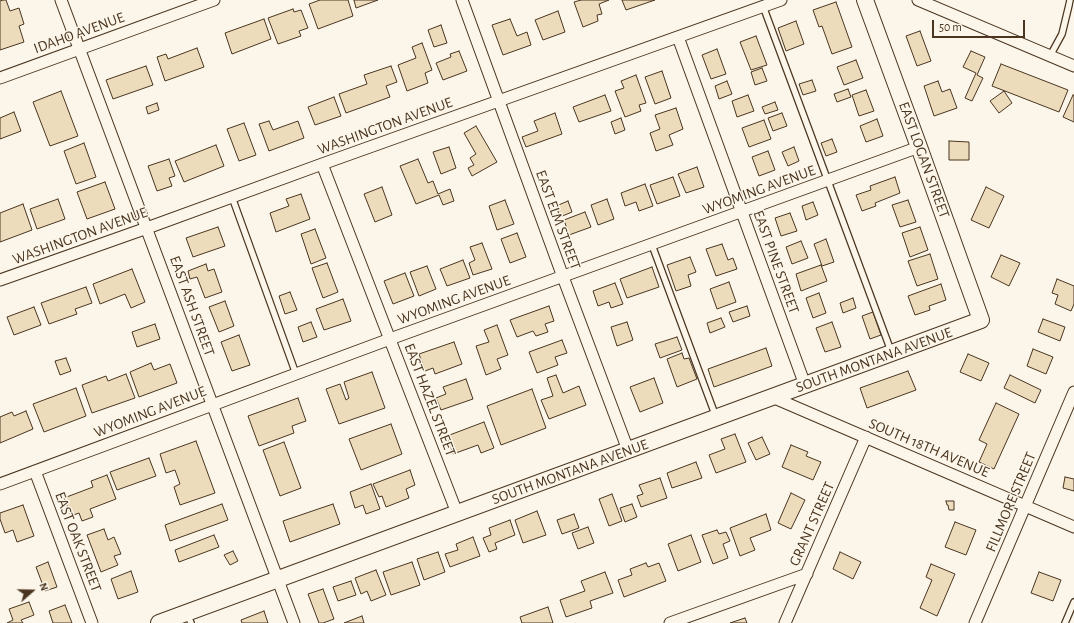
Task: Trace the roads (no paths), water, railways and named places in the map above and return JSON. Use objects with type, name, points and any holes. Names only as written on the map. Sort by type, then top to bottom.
[{"type":"street","name":"EAST ASH STREET","points":[[61,0],[294,623]]},
{"type":"street","name":"IDAHO AVENUE","points":[[0,78],[214,0]]},
{"type":"street","name":"EAST ELM STREET","points":[[462,0],[628,450]]},
{"type":"street","name":"WASHINGTON AVENUE","points":[[0,280],[780,0]]},
{"type":"street","name":"EAST LOGAN STREET","points":[[865,0],[981,320]]},
{"type":"street","points":[[918,0],[1074,66]]},
{"type":"street","name":"EAST PINE STREET","points":[[678,37],[805,385]]},
{"type":"street","name":"WYOMING AVENUE","points":[[0,484],[390,339],[919,148]]},
{"type":"street","name":"EAST HAZEL STREET","points":[[322,164],[457,513]]},
{"type":"street","name":"SOUTH MONTANA AVENUE","points":[[159,623],[189,618],[278,579],[981,320]]},
{"type":"street","name":"FILLMORE STREET","points":[[975,623],[1074,392]]},
{"type":"street","name":"SOUTH 18TH AVENUE","points":[[772,397],[1074,527]]},
{"type":"street","name":"GRANT STREET","points":[[785,623],[866,438]]},
{"type":"street","name":"EAST OAK STREET","points":[[35,472],[92,623]]},
{"type":"street","points":[[670,623],[806,574]]},
{"type":"lane","points":[[1050,56],[1062,34],[1070,0]]},
{"type":"lane","points":[[763,6],[892,353]]},
{"type":"lane","points":[[232,197],[296,374]]},
{"type":"lane","points":[[652,245],[716,418]]},
{"type":"lane","points":[[1065,623],[1074,602]]}]
